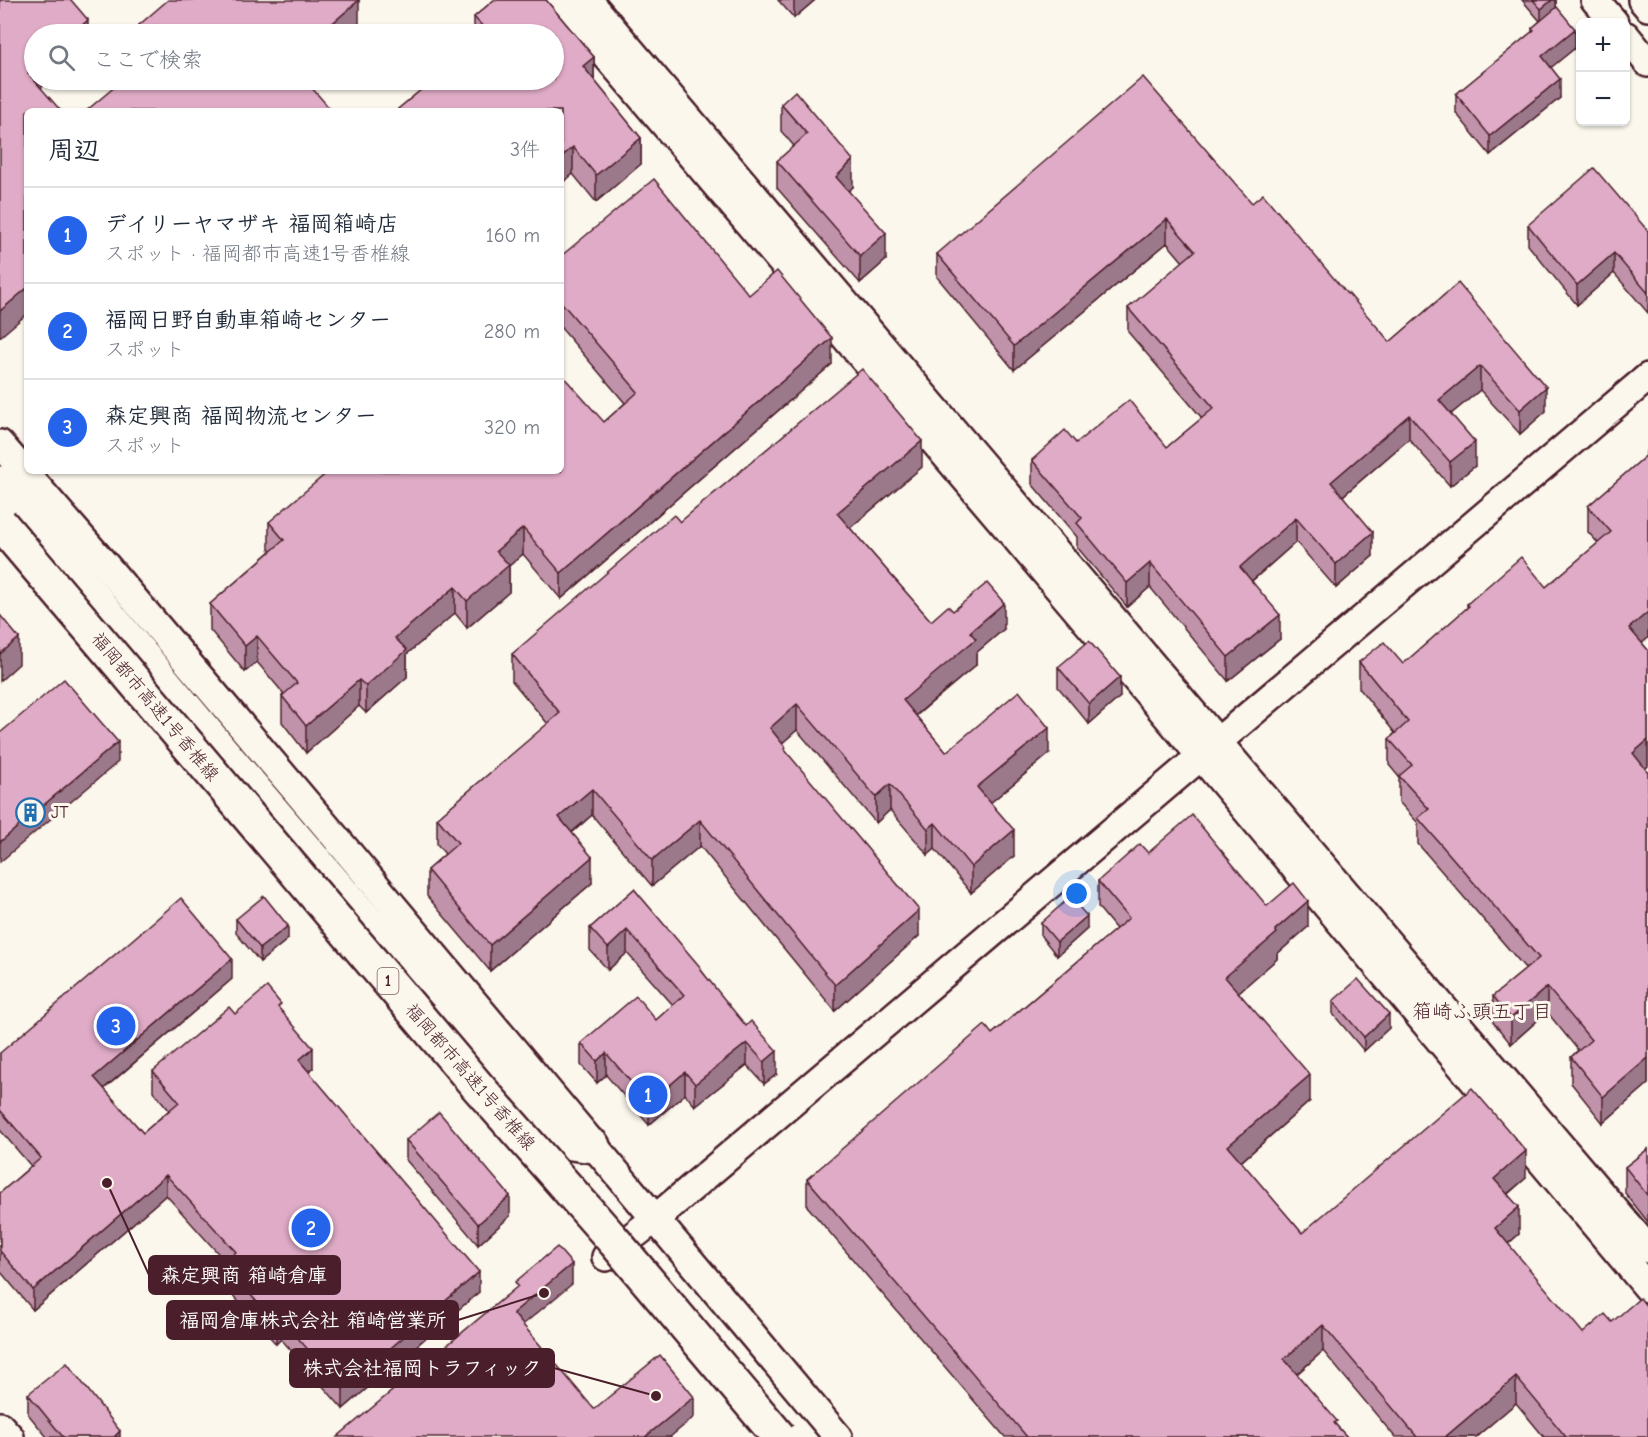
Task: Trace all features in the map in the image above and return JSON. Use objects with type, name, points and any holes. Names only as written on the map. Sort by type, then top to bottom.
[{"type":"highway","points":[[0,483],[343,894],[424,986],[571,1143],[593,1146]]},
{"type":"highway","name":"福岡都市高速1号香椎線","points":[[0,523],[478,1087],[615,1242],[779,1437]]},
{"type":"highway","name":"福岡都市高速1号香椎線","points":[[0,539],[770,1437]]},
{"type":"street","points":[[559,0],[1209,749],[1648,1249]]},
{"type":"street","points":[[588,0],[1209,749],[1648,1288]]},
{"type":"street","points":[[1595,0],[1611,18]]},
{"type":"street","points":[[1642,0],[1648,7]]},
{"type":"street","points":[[1630,41],[1648,63]]},
{"type":"street","points":[[606,1257],[656,1218],[1648,377]]},
{"type":"street","points":[[0,444],[24,472]]},
{"type":"street","points":[[26,474],[336,838],[838,1437]]},
{"type":"street","points":[[0,539],[451,1068],[606,1257],[762,1437]]},
{"type":"street","points":[[0,1426],[10,1437]]},
{"type":"building","points":[[0,0],[71,0],[88,20],[83,24],[24,24],[24,90],[43,90],[58,108],[24,108],[24,291],[0,311]]},
{"type":"building","points":[[168,0],[359,0],[331,24],[140,24]]},
{"type":"building","points":[[494,0],[546,0],[594,57],[583,66],[641,138],[596,175],[573,147],[564,154],[564,108],[399,108],[421,90],[564,90],[564,24],[481,24],[474,17]]},
{"type":"building","points":[[1533,0],[1552,0],[1541,9]]},
{"type":"building","points":[[1557,7],[1575,29],[1542,56],[1560,79],[1490,136],[1456,94],[1534,30],[1532,28]]},
{"type":"building","points":[[1143,77],[1252,203],[1263,194],[1390,342],[1458,283],[1546,387],[1520,410],[1480,366],[1439,400],[1475,442],[1450,462],[1409,415],[1331,482],[1373,532],[1336,564],[1296,518],[1240,567],[1280,615],[1228,657],[1150,563],[1127,583],[1077,523],[1082,518],[1032,460],[1065,430],[1076,443],[1129,400],[1167,447],[1214,408],[1128,308],[1195,251],[1167,219],[1014,346],[937,254]]},
{"type":"building","points":[[111,90],[314,90],[329,108],[90,108]]},
{"type":"building","points":[[795,91],[853,160],[836,177],[886,233],[860,256],[777,161],[807,134],[781,104]]},
{"type":"building","points":[[1594,168],[1648,231],[1648,293],[1614,253],[1577,285],[1528,225]]},
{"type":"building","points":[[654,179],[749,295],[777,271],[832,338],[561,573],[523,528],[496,551],[509,565],[467,601],[455,587],[395,638],[407,650],[366,686],[359,680],[306,726],[282,696],[297,683],[257,636],[245,646],[210,604],[284,540],[269,522],[325,474],[564,474],[564,377],[604,422],[638,392],[564,306],[564,254]]},
{"type":"building","points":[[862,369],[922,441],[837,513],[931,621],[948,606],[953,611],[987,583],[1004,603],[970,632],[976,639],[903,700],[946,752],[1019,691],[1049,728],[977,787],[1014,830],[971,867],[935,823],[928,829],[890,784],[876,797],[797,704],[770,728],[786,748],[784,749],[919,910],[835,985],[700,820],[652,860],[592,789],[559,817],[592,857],[490,945],[427,870],[458,843],[437,818],[560,713],[512,654],[674,515],[680,522]]},
{"type":"building","points":[[1648,454],[1648,612],[1629,628],[1648,650],[1648,740],[1633,753],[1648,772],[1648,1058],[1603,1097],[1571,1057],[1591,1040],[1547,987],[1511,1018],[1493,996],[1539,958],[1418,818],[1429,809],[1399,776],[1412,765],[1389,739],[1408,722],[1359,662],[1384,642],[1403,664],[1521,557],[1546,587],[1611,532],[1588,506]]},
{"type":"building","points":[[0,615],[19,638],[0,654]]},
{"type":"building","points":[[1089,641],[1120,677],[1089,704],[1058,667]]},
{"type":"building","name":"JT","points":[[64,679],[118,742],[0,842],[0,733]]},
{"type":"building","points":[[1192,815],[1267,906],[1294,883],[1308,901],[1275,930],[1277,933],[1225,977],[1310,1075],[1228,1146],[1302,1233],[1472,1088],[1526,1151],[1494,1179],[1519,1207],[1495,1228],[1583,1333],[1605,1314],[1612,1322],[1640,1298],[1648,1308],[1648,1437],[1566,1437],[1516,1377],[1445,1437],[1417,1437],[1323,1325],[1284,1359],[1337,1421],[1334,1423],[1347,1437],[1027,1437],[807,1179],[985,1025],[992,1034],[1129,918],[1098,881],[1140,844],[1148,853]]},
{"type":"building","points":[[634,889],[701,968],[746,1026],[751,1021],[777,1051],[764,1062],[747,1043],[695,1084],[685,1072],[649,1103],[606,1053],[597,1061],[581,1043],[636,996],[656,1020],[684,995],[627,930],[608,948],[590,928]]},
{"type":"building","points":[[264,896],[288,926],[260,948],[236,919]]},
{"type":"building","points":[[1070,897],[1087,916],[1057,942],[1041,923]]},
{"type":"building","points":[[181,898],[232,959],[94,1077],[143,1133],[179,1102],[153,1071],[229,1007],[235,1014],[267,987],[281,1004],[278,1007],[313,1048],[299,1060],[479,1272],[343,1389],[281,1319],[276,1323],[222,1263],[236,1252],[166,1175],[33,1290],[0,1251],[0,1193],[41,1158],[0,1110],[0,1053]]},
{"type":"building","points":[[1358,979],[1389,1014],[1364,1037],[1333,1001]]},
{"type":"building","points":[[439,1112],[510,1196],[478,1224],[406,1140]]},
{"type":"building","points":[[1648,1149],[1648,1196],[1625,1167]]},
{"type":"building","points":[[557,1247],[572,1264],[513,1313],[594,1409],[660,1355],[694,1397],[645,1437],[337,1437],[518,1286],[515,1282]]},
{"type":"building","points":[[67,1363],[120,1431],[114,1437],[63,1437],[28,1394]]},
{"type":"place","name":"JT","points":[[30,812]]},
{"type":"place","name":"森定興商 福岡物流センター","points":[[116,1026]]},
{"type":"place","name":"デイリーヤマザキ 福岡箱崎店","points":[[648,1095]]},
{"type":"place","name":"森定興商 箱崎倉庫","points":[[107,1183]]},
{"type":"place","name":"福岡日野自動車箱崎センター","points":[[311,1228]]},
{"type":"place","name":"福岡倉庫株式会社 箱崎営業所","points":[[544,1293]]},
{"type":"place","name":"株式会社福岡トラフィック","points":[[656,1396]]},
{"type":"district","name":"箱崎ふ頭五丁目","points":[[1482,1011]]}]
